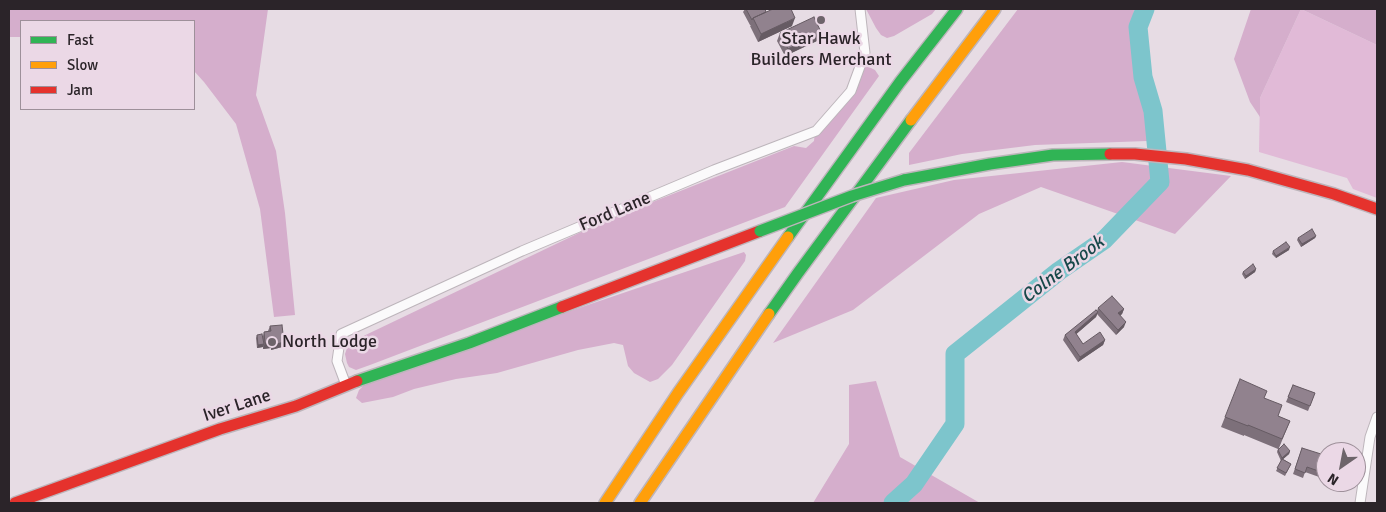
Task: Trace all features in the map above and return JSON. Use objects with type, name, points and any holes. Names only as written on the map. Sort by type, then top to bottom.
[{"type":"main road","points":[[605,503],[774,256],[900,82],[957,9]]},
{"type":"main road","points":[[640,503],[798,273],[919,108],[995,9]]},
{"type":"main road","name":"Iver Lane","points":[[15,503],[220,429],[296,406],[346,386],[469,343],[852,196],[904,180],[990,164],[1053,156],[1135,154],[1186,159],[1248,170],[1334,194],[1377,209]]},
{"type":"street","name":"Ford Lane","points":[[346,386],[337,361],[341,334],[522,251],[714,170],[816,131],[850,91],[865,53],[860,9]]},
{"type":"street","points":[[1360,503],[1370,436],[1377,417]]},
{"type":"shaded area","points":[[9,9],[268,9],[256,95],[276,151],[285,213],[295,315],[274,317],[260,209],[236,124],[195,72],[195,20],[20,20],[20,37],[9,37]]},
{"type":"shaded area","points":[[866,9],[936,9],[932,14],[894,36],[887,38],[881,35]]},
{"type":"shaded area","points":[[1018,9],[1134,9],[1132,57],[1148,112],[1147,141],[1035,145],[962,154],[909,165],[909,153]]},
{"type":"shaded area","points":[[1251,9],[1301,9],[1260,98],[1260,117],[1250,102],[1234,59]]},
{"type":"shaded area","points":[[1301,9],[1377,45],[1377,198],[1353,189],[1347,178],[1259,152],[1260,98]]},
{"type":"shaded area","points":[[1301,9],[1377,9],[1377,45]]},
{"type":"shaded area","points":[[865,65],[875,70],[879,76],[785,207],[370,365],[356,370],[349,367],[345,354],[353,341],[602,222],[794,146],[806,148],[814,141],[815,132]]},
{"type":"shaded area","points":[[1122,162],[1231,176],[1175,234],[1041,187],[979,214],[853,310],[773,343],[876,198],[954,180]]},
{"type":"shaded area","points":[[744,252],[746,255],[745,261],[672,365],[658,379],[650,382],[634,373],[628,366],[623,345],[614,343],[578,350],[497,373],[456,379],[414,389],[393,397],[362,403],[356,398],[359,390],[365,384],[511,331]]},
{"type":"shaded area","points":[[876,381],[900,457],[980,503],[813,503],[849,444],[849,385]]},
{"type":"building","points":[[746,9],[765,9],[766,12],[752,20]]},
{"type":"building","points":[[773,9],[791,9],[795,18],[761,34],[753,18]]},
{"type":"building","points":[[814,17],[821,32],[788,49],[780,33]]},
{"type":"building","points":[[1312,229],[1316,236],[1302,244],[1298,238]]},
{"type":"building","points":[[1286,242],[1290,247],[1276,256],[1273,251]]},
{"type":"building","points":[[1253,264],[1256,269],[1246,276],[1243,272]]},
{"type":"building","points":[[1112,296],[1124,309],[1118,313],[1126,322],[1118,330],[1098,308]]},
{"type":"building","points":[[1096,310],[1098,312],[1075,332],[1083,344],[1100,332],[1105,340],[1080,357],[1065,335]]},
{"type":"building","name":"North Lodge","points":[[282,325],[284,342],[273,345],[273,343],[265,343],[264,332],[271,331],[270,326]]},
{"type":"building","points":[[262,334],[264,344],[258,345],[257,335]]},
{"type":"building","points":[[1240,379],[1267,391],[1264,398],[1282,405],[1278,416],[1290,421],[1282,439],[1225,417]]},
{"type":"building","points":[[1293,385],[1315,393],[1310,406],[1288,397]]},
{"type":"building","points":[[1284,444],[1290,451],[1282,458],[1278,450]]},
{"type":"building","points":[[1302,448],[1316,452],[1316,470],[1307,467],[1305,473],[1295,469]]},
{"type":"building","points":[[1282,459],[1291,464],[1286,473],[1277,468]]},
{"type":"waterway","name":"Colne Brook","points":[[893,503],[914,484],[955,424],[955,354],[1059,271],[1104,240],[1160,182],[1153,111],[1143,77],[1138,27],[1145,9]]},
{"type":"traffic: fast","points":[[788,237],[900,82],[957,9]]},
{"type":"traffic: fast","points":[[769,314],[911,120]]},
{"type":"traffic: fast","points":[[904,180],[990,164],[1053,155],[1110,154]]},
{"type":"traffic: fast","points":[[760,231],[852,196],[904,180]]},
{"type":"traffic: fast","points":[[357,381],[469,343],[562,307]]},
{"type":"traffic: slow","points":[[911,120],[995,9]]},
{"type":"traffic: slow","points":[[605,503],[678,393],[788,237]]},
{"type":"traffic: slow","points":[[640,503],[769,314]]},
{"type":"traffic: jam","points":[[1110,154],[1135,154],[1186,159],[1248,170],[1334,194],[1377,209]]},
{"type":"traffic: jam","points":[[562,307],[760,231]]},
{"type":"traffic: jam","points":[[15,503],[220,429],[296,406],[357,381]]},
{"type":"place","name":"Star Hawk Builders Merchant","points":[[821,20]]},
{"type":"place","name":"North Lodge","points":[[272,342]]}]
